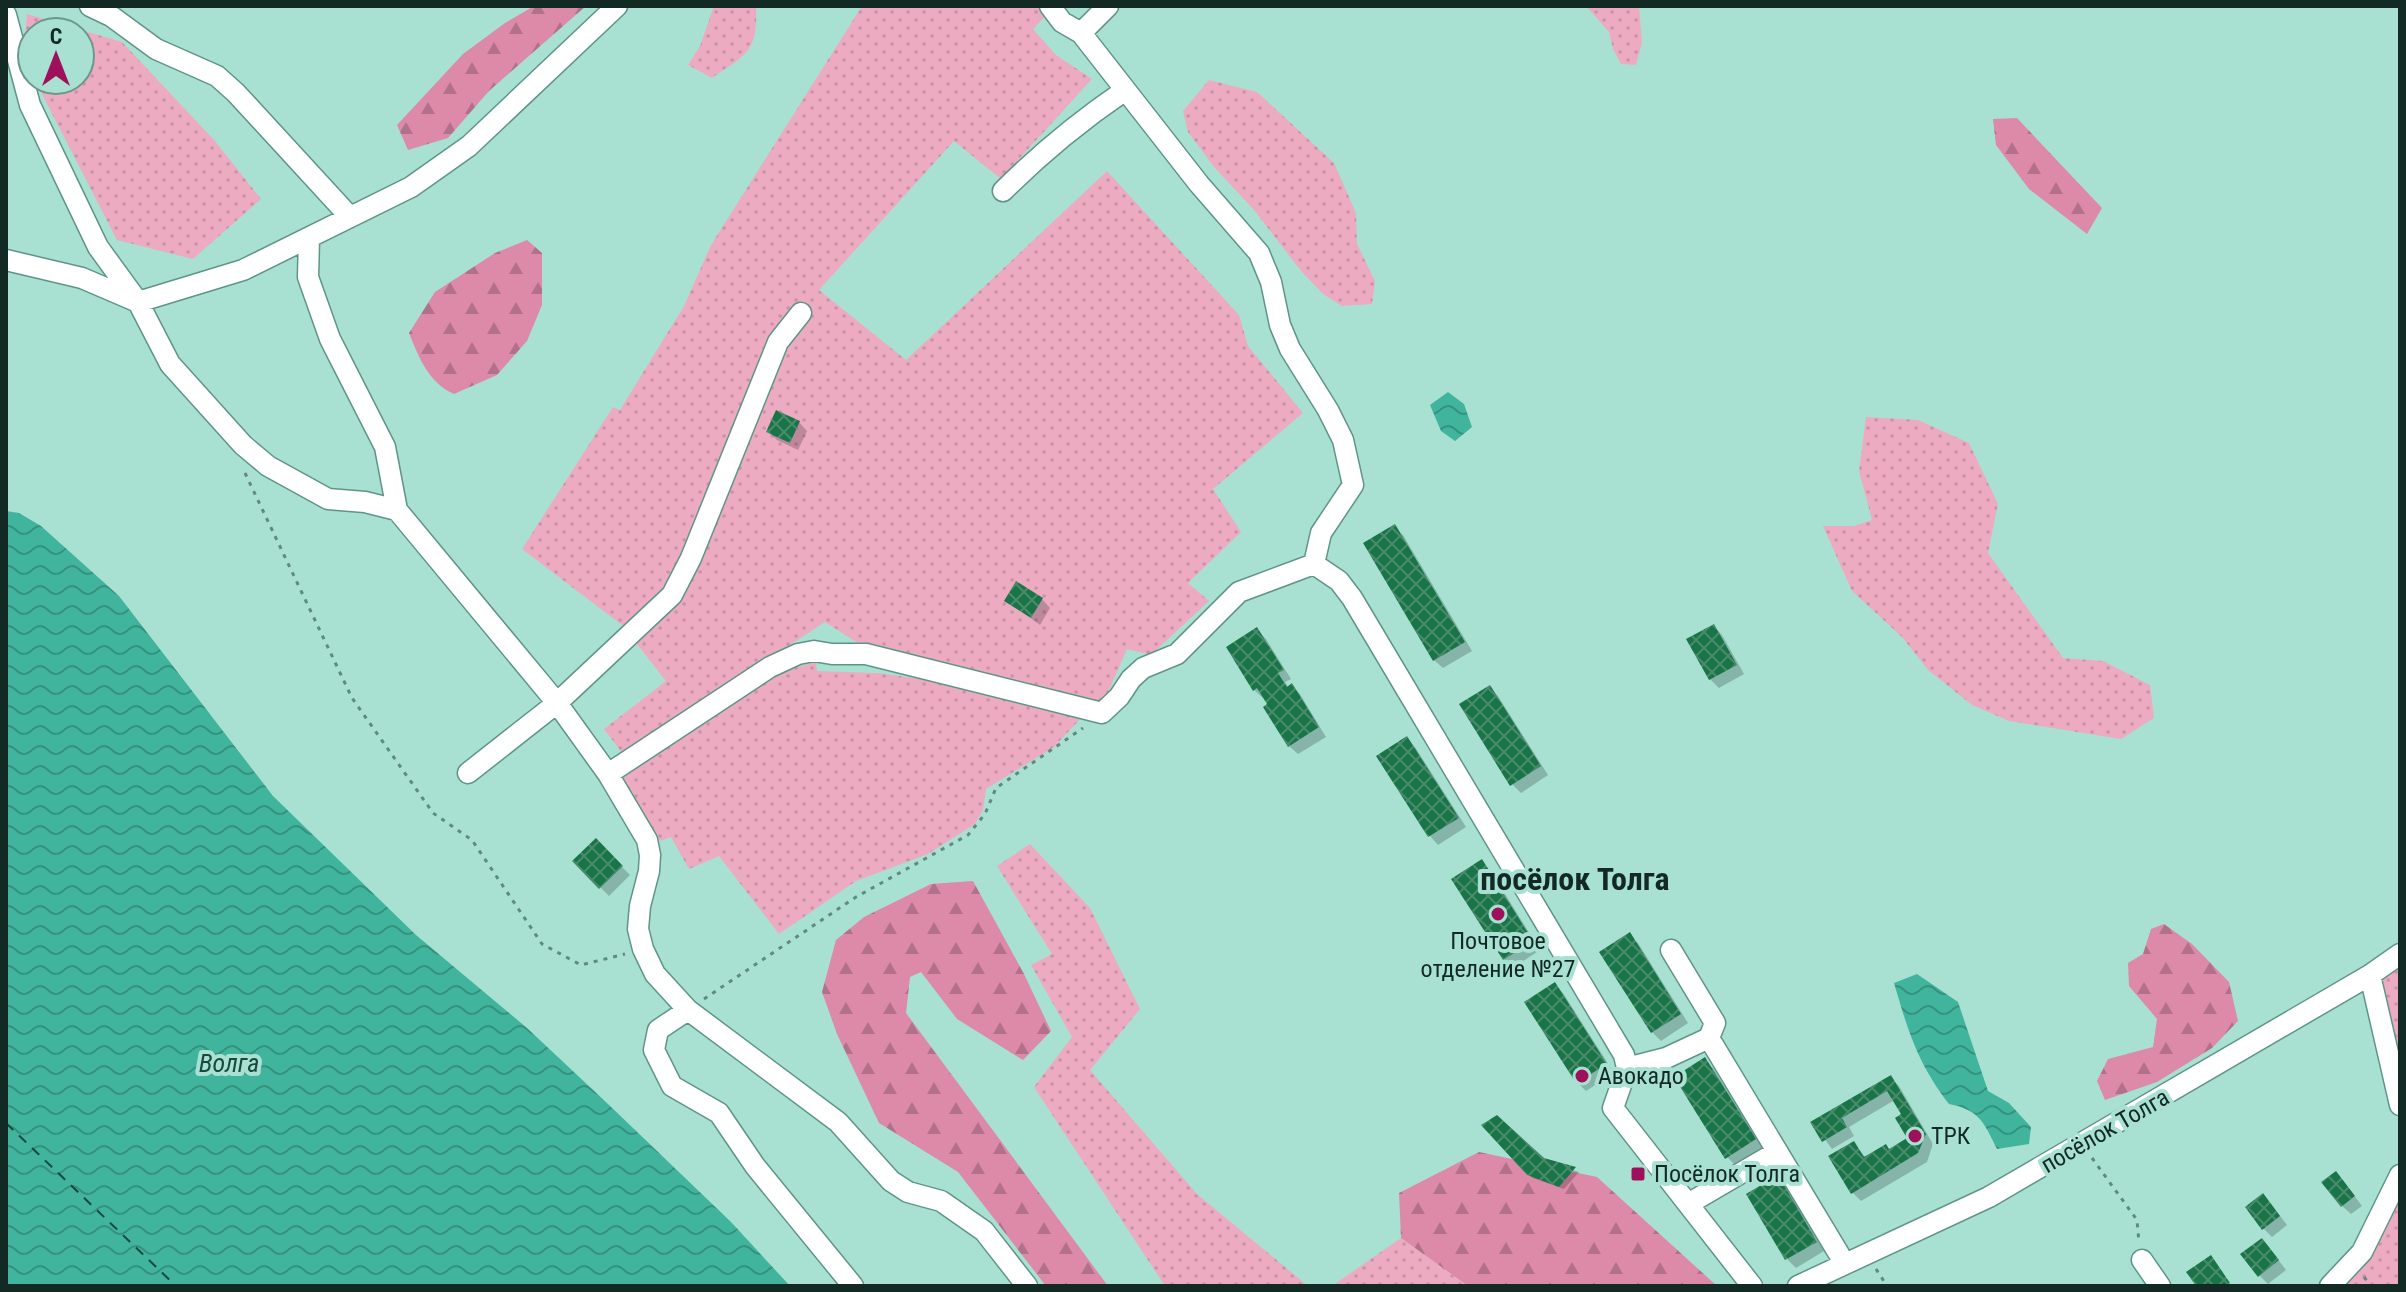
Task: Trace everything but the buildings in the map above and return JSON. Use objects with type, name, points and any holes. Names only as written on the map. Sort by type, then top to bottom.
[{"type":"street","points":[[90,6],[111,16],[156,49],[217,76],[350,217]]},
{"type":"street","points":[[6,260],[82,278],[138,302],[243,270],[411,187],[469,146],[617,6]]},
{"type":"street","points":[[1050,6],[1062,22],[1081,33],[1124,91],[1259,253],[1271,282],[1280,325],[1290,349],[1343,440],[1353,485],[1321,533],[1314,564]]},
{"type":"street","points":[[1081,33],[1108,6]]},
{"type":"street","points":[[6,15],[30,105],[98,247],[138,302],[170,364],[237,438],[268,466],[328,499],[365,502],[397,510]]},
{"type":"street","points":[[1003,191],[1037,156],[1124,91]]},
{"type":"street","points":[[309,239],[308,277],[330,339],[385,447],[397,510],[557,703],[608,774],[647,840],[649,871],[638,929],[655,974],[688,1010],[838,1122],[891,1181],[908,1192],[941,1201],[984,1231],[1027,1286]]},
{"type":"street","points":[[468,773],[557,703],[672,595],[691,558],[778,342],[801,313]]},
{"type":"street","points":[[608,774],[770,667],[798,654],[814,651],[887,657],[1102,713],[1143,668],[1177,654],[1239,592],[1314,564]]},
{"type":"street","points":[[1314,564],[1339,581],[1352,598],[1624,1055],[1627,1068],[1613,1108],[1752,1286]]},
{"type":"street","points":[[1627,1068],[1666,1058],[1709,1038],[1715,1023],[1671,950]]},
{"type":"street","name":"посёлок Толга","points":[[1798,1286],[1961,1211],[2082,1145],[2370,975],[2400,954]]},
{"type":"street","points":[[2370,975],[2400,1105]]},
{"type":"street","points":[[688,1010],[658,1030],[654,1050],[672,1086],[719,1113],[755,1166],[853,1286]]},
{"type":"street","points":[[1709,1038],[1845,1264]]},
{"type":"street","points":[[1688,1204],[1777,1152]]},
{"type":"street","points":[[2330,1286],[2362,1252],[2400,1175]]},
{"type":"street","points":[[2142,1260],[2160,1286]]},
{"type":"path","points":[[237,438],[241,466],[352,698],[433,813],[472,840],[542,944],[581,965],[643,949]]},
{"type":"path","points":[[688,1010],[856,897],[968,835],[985,814],[996,788],[1102,713]]},
{"type":"path","points":[[2082,1145],[2137,1220],[2140,1237],[2138,1249],[2142,1260]]},
{"type":"shaded area","points":[[714,6],[756,6],[756,21],[748,50],[712,78],[688,65],[700,46]]},
{"type":"shaded area","points":[[862,6],[1055,6],[1033,29],[1056,55],[1092,79],[1001,179],[954,141],[819,290],[906,360],[1107,171],[1239,315],[1248,346],[1303,413],[1213,489],[1241,532],[1188,583],[1209,601],[1151,655],[1127,649],[1106,697],[1096,703],[861,645],[825,622],[623,754],[604,729],[666,681],[622,625],[522,549],[613,407],[620,410],[684,306],[711,245]]},
{"type":"shaded area","points":[[1586,6],[1639,6],[1642,43],[1636,65],[1621,64],[1609,32]]},
{"type":"shaded area","points":[[96,34],[122,42],[215,141],[261,199],[193,259],[117,240],[43,96],[96,96]]},
{"type":"shaded area","points":[[1209,80],[1257,92],[1334,163],[1356,213],[1357,244],[1375,281],[1372,304],[1342,306],[1323,294],[1214,167],[1188,132],[1183,111]]},
{"type":"shaded area","points":[[1866,417],[1918,420],[1969,443],[1998,504],[1988,553],[2063,658],[2103,661],[2150,685],[2154,718],[2121,739],[2009,721],[1972,705],[1928,670],[1902,637],[1852,591],[1823,526],[1854,526],[1872,520],[1859,471]]},
{"type":"shaded area","points":[[816,662],[817,671],[878,673],[948,683],[1083,716],[1054,747],[986,789],[983,810],[975,824],[928,854],[856,881],[779,934],[719,856],[689,869],[671,837],[660,841],[621,778],[777,673]]},
{"type":"shaded area","points":[[1030,844],[1090,908],[1140,1009],[1090,1070],[1197,1194],[1308,1286],[1165,1286],[1034,1087],[1072,1037],[1031,965],[1052,954],[997,866]]},
{"type":"shaded area","points":[[2400,966],[2400,1082],[2378,981]]},
{"type":"shaded area","points":[[2400,1192],[2400,1286],[2333,1286]]},
{"type":"shaded area","points":[[1401,1238],[1468,1286],[1332,1286]]},
{"type":"green space","points":[[534,6],[586,6],[489,91],[448,138],[408,150],[397,125],[463,54]]},
{"type":"green space","points":[[2017,118],[2102,208],[2087,234],[2029,189],[1996,145],[1993,119]]},
{"type":"green space","points":[[527,240],[542,253],[542,305],[527,341],[497,375],[454,394],[431,376],[409,333],[435,292],[495,253]]},
{"type":"green space","points":[[973,881],[1051,1031],[1023,1060],[957,1019],[921,972],[910,977],[906,1013],[1108,1286],[1046,1286],[958,1172],[879,1123],[837,1034],[822,992],[836,940],[864,917],[931,884]]},
{"type":"green space","points":[[2164,924],[2192,944],[2229,982],[2238,1021],[2212,1048],[2157,1082],[2105,1100],[2097,1081],[2108,1059],[2153,1047],[2157,1019],[2129,986],[2128,963],[2143,954],[2151,929]]},
{"type":"green space","points":[[1479,1152],[1597,1177],[1717,1286],[1468,1286],[1401,1238],[1399,1193]]},
{"type":"water","points":[[1448,392],[1464,404],[1472,427],[1455,441],[1441,431],[1430,405]]},
{"type":"water","name":"Волга","points":[[6,511],[19,513],[41,526],[119,596],[273,796],[416,935],[527,1028],[608,1104],[731,1222],[790,1286],[6,1286]]},
{"type":"water","points":[[1917,974],[1958,1002],[1988,1091],[2009,1103],[2031,1127],[2029,1144],[1997,1149],[1980,1119],[1968,1110],[1949,1104],[1938,1089],[1915,1046],[1894,983]]},
{"type":"ferry route","points":[[6,1123],[176,1286]]},
{"type":"place","name":"Почтовое отделение №27","points":[[1498,914]]},
{"type":"place","name":"Авокадо","points":[[1582,1076]]},
{"type":"place","name":"ТРК","points":[[1915,1136]]},
{"type":"place","name":"Посёлок Толга","points":[[1638,1174]]},
{"type":"district","name":"посёлок Толга","points":[[1575,879]]}]
